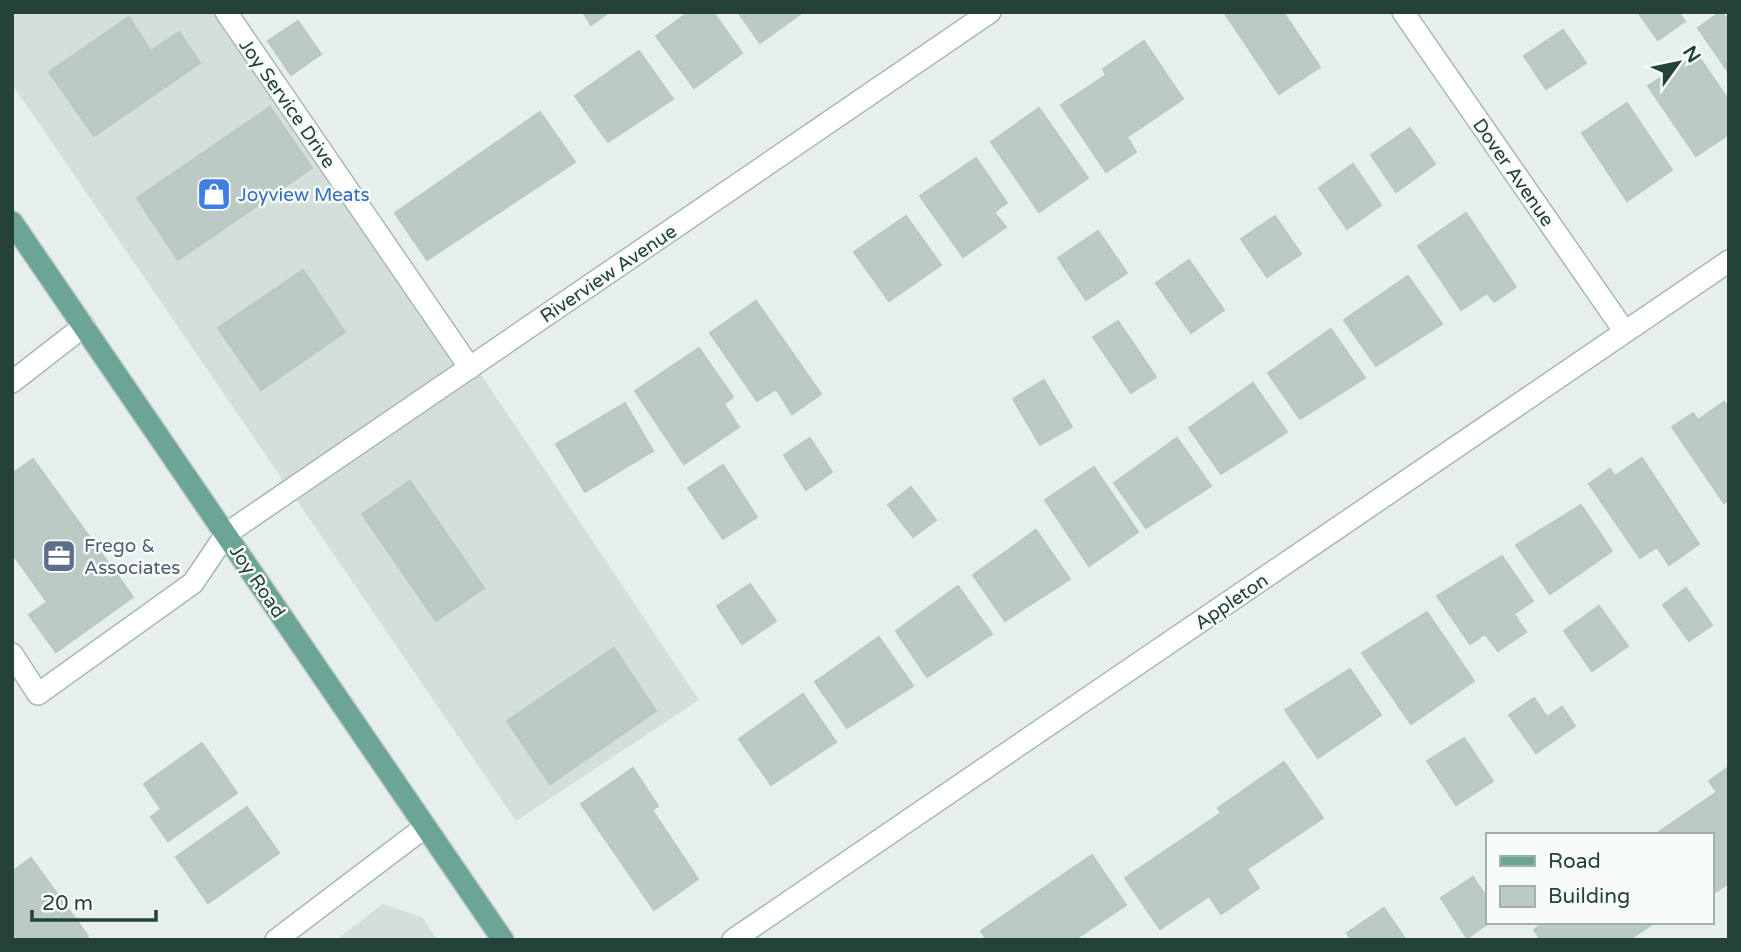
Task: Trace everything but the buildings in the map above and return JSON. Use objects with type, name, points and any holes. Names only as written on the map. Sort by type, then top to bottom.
[{"type":"main road","name":"Joy Road","points":[[12,222],[503,940]]},
{"type":"street","name":"Joy Service Drive","points":[[226,12],[470,368]]},
{"type":"street","name":"Riverview Avenue","points":[[226,534],[990,12]]},
{"type":"street","name":"Dover Avenue","points":[[1403,12],[1625,332]]},
{"type":"street","name":"Appleton","points":[[733,940],[1729,261]]},
{"type":"street","points":[[12,382],[84,326]]},
{"type":"street","points":[[12,654],[38,694],[193,583],[226,534]]},
{"type":"street","points":[[276,940],[425,827]]},
{"type":"shaded area","points":[[12,12],[238,12],[699,700],[516,821],[12,84]]},
{"type":"shaded area","points":[[383,904],[422,917],[437,940],[336,940]]},
{"type":"place","name":"Joyview Meats","points":[[214,194]]},
{"type":"place","name":"Frego & Associates","points":[[59,556]]}]
